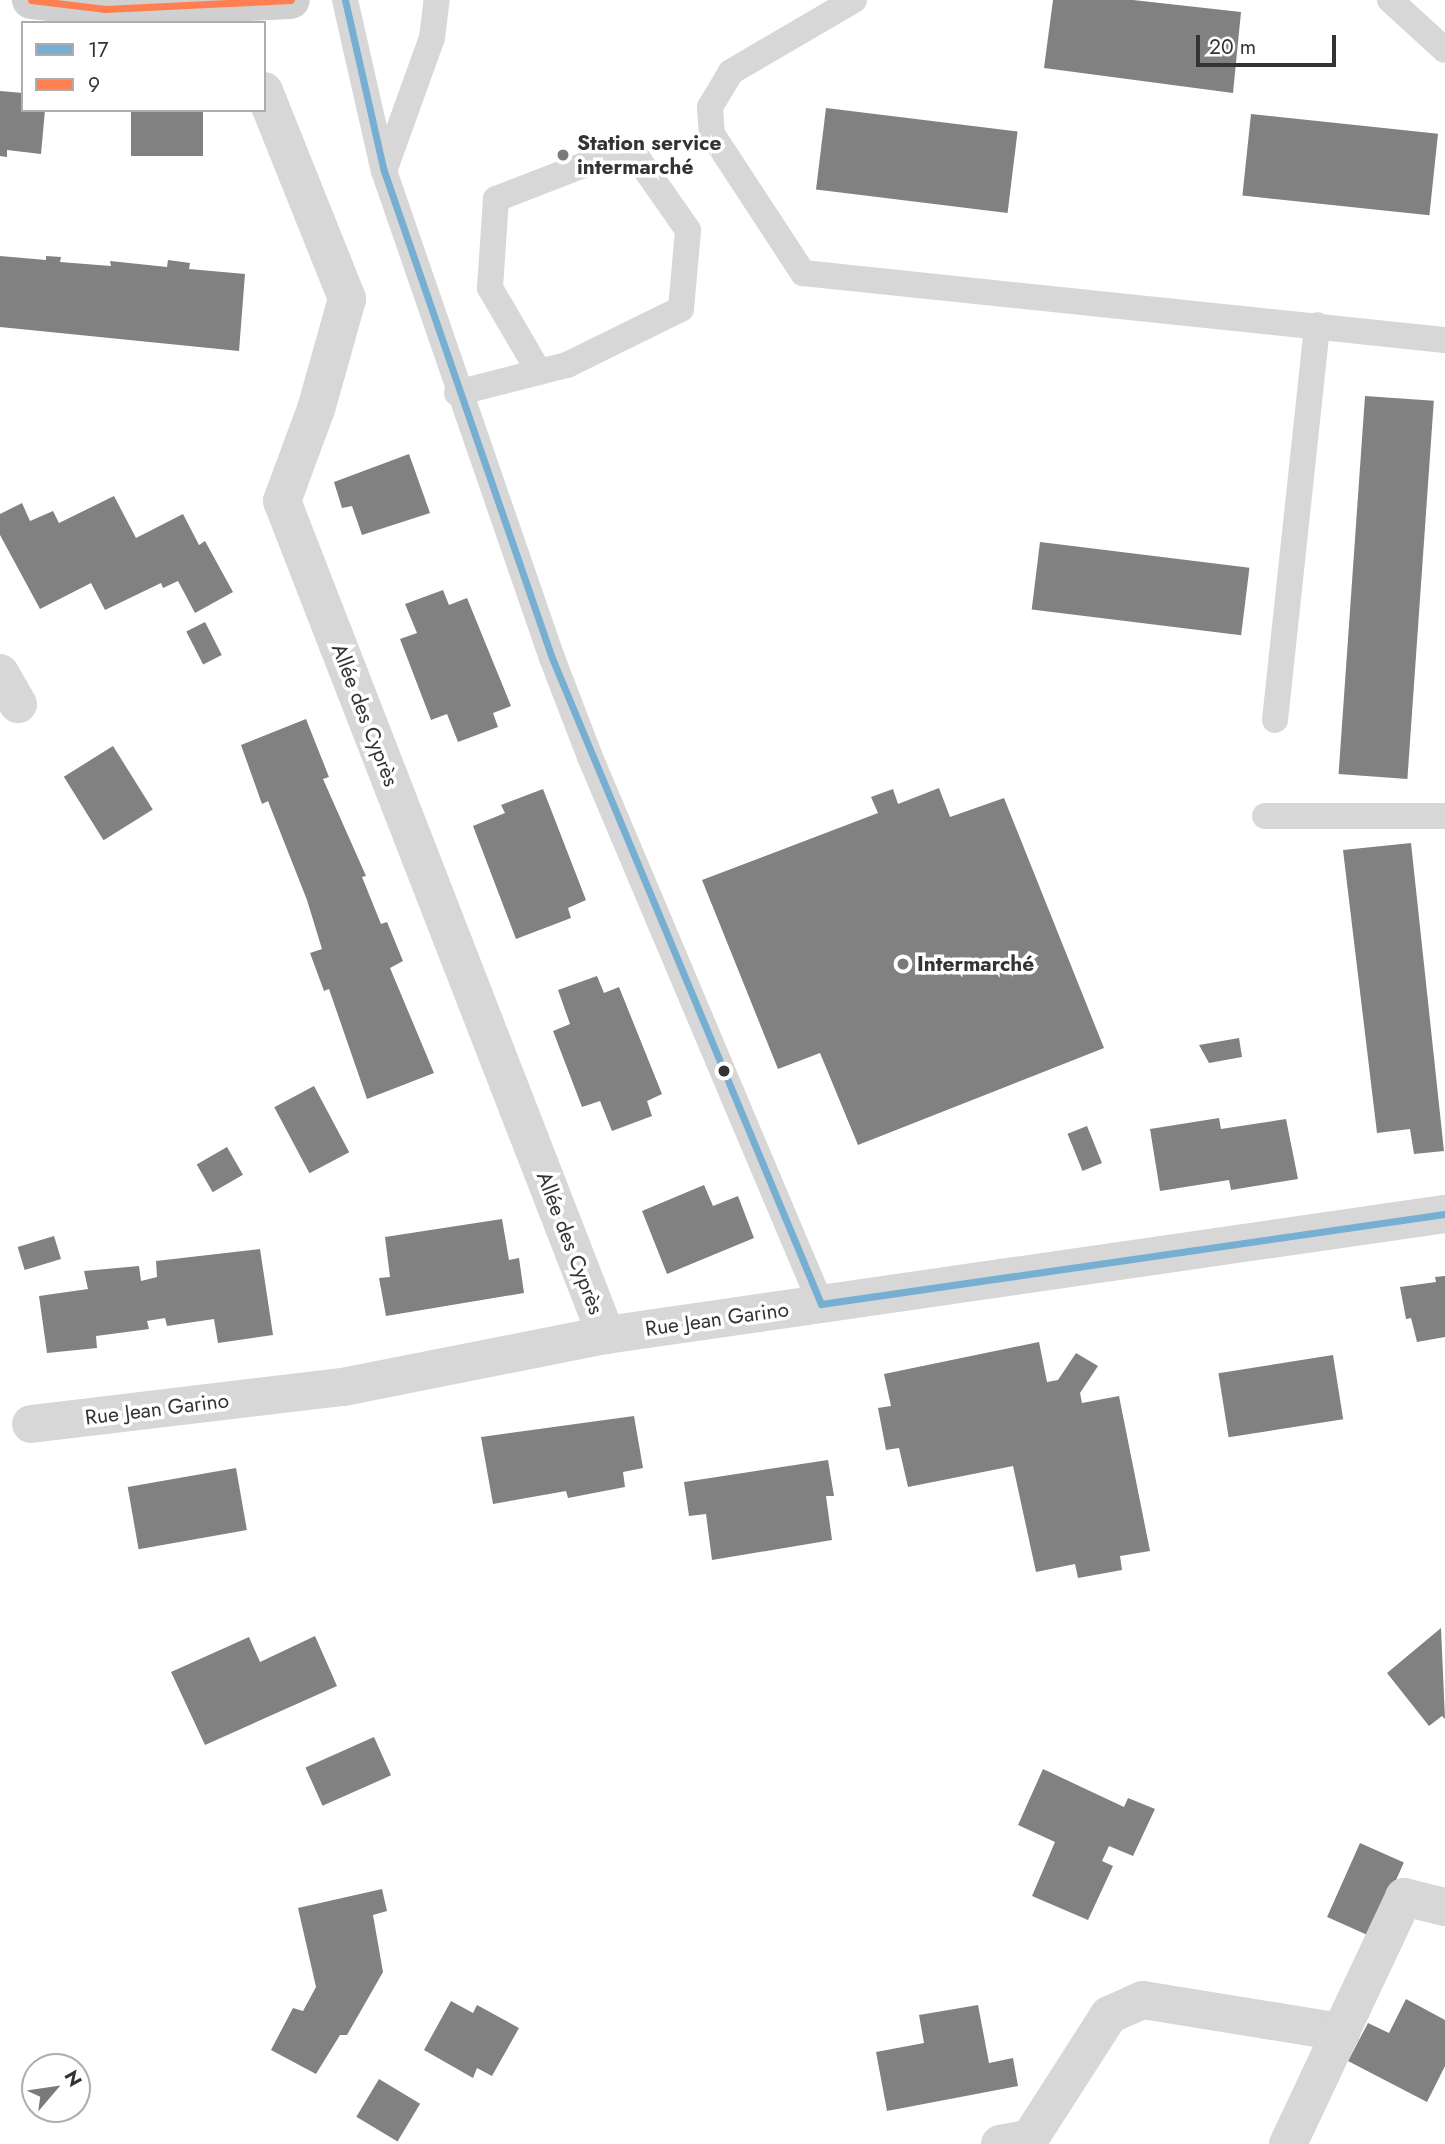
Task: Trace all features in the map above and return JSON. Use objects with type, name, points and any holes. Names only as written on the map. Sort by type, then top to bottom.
[{"type":"main road","points":[[30,0],[105,9],[236,13],[291,0]]},
{"type":"street","name":"Allée des Cyprès","points":[[266,96],[347,299],[316,410],[282,500],[606,1335]]},
{"type":"street","name":"Rue Jean Garino","points":[[31,1424],[343,1387],[606,1335],[1445,1214]]},
{"type":"street","points":[[1288,2144],[1404,1897],[1445,1907]]},
{"type":"street","points":[[1000,2144],[1030,2138],[1109,2015],[1143,2000],[1341,2032]]},
{"type":"lane","points":[[345,0],[384,171],[457,393],[590,757],[821,1304]]},
{"type":"lane","points":[[384,171],[432,38],[437,0]]},
{"type":"lane","points":[[853,0],[731,72],[710,107],[712,134],[803,272],[1445,340]]},
{"type":"lane","points":[[1390,0],[1445,50]]},
{"type":"lane","points":[[457,393],[567,365],[681,309],[688,230],[634,153],[589,163],[496,199],[490,288],[539,372]]},
{"type":"lane","points":[[1275,720],[1317,325]]},
{"type":"lane","points":[[1265,816],[1445,816]]},
{"type":"building","points":[[1053,0],[1133,0],[1241,12],[1233,93],[1044,68]]},
{"type":"building","points":[[0,91],[21,93],[21,112],[45,112],[41,154],[7,150],[7,157],[0,156]]},
{"type":"building","points":[[826,108],[1018,132],[1008,213],[816,189]]},
{"type":"building","points":[[131,112],[203,112],[203,156],[131,156]]},
{"type":"building","points":[[1251,114],[1438,134],[1429,215],[1242,196]]},
{"type":"building","points":[[0,256],[46,260],[46,256],[61,257],[60,262],[111,266],[110,261],[167,267],[168,260],[190,263],[189,269],[245,274],[239,351],[0,327]]},
{"type":"building","points":[[1365,396],[1434,401],[1407,779],[1339,774]]},
{"type":"building","points":[[409,454],[430,513],[362,535],[352,506],[342,508],[334,482]]},
{"type":"building","points":[[114,496],[136,538],[183,514],[199,545],[205,541],[233,592],[195,613],[178,581],[163,588],[161,583],[105,610],[91,583],[40,609],[0,535],[0,514],[22,503],[30,521],[53,511],[59,523]]},
{"type":"building","points":[[1040,542],[1249,568],[1241,635],[1032,609]]},
{"type":"building","points":[[443,590],[449,605],[467,598],[511,706],[493,713],[498,727],[458,742],[447,714],[431,720],[400,639],[417,633],[405,604]]},
{"type":"building","points":[[205,622],[222,655],[203,665],[186,632]]},
{"type":"building","points":[[306,719],[329,777],[323,779],[366,876],[362,877],[381,924],[387,922],[403,961],[390,968],[434,1073],[367,1099],[329,989],[324,991],[310,953],[322,949],[307,900],[268,801],[262,804],[241,745]]},
{"type":"building","points":[[113,746],[153,810],[104,840],[64,777]]},
{"type":"building","name":"Intermarché","points":[[939,788],[950,817],[1004,798],[1104,1048],[858,1145],[820,1053],[778,1069],[702,880],[878,813],[871,797],[893,789],[898,804]]},
{"type":"building","points":[[543,789],[586,900],[568,908],[571,918],[516,939],[473,826],[505,813],[501,805]]},
{"type":"building","points":[[1411,843],[1444,1151],[1414,1154],[1410,1129],[1377,1133],[1343,850]]},
{"type":"building","points":[[597,976],[604,993],[619,987],[662,1094],[647,1101],[652,1116],[612,1131],[600,1101],[582,1107],[553,1031],[570,1024],[558,990]]},
{"type":"building","points":[[1239,1038],[1242,1057],[1209,1063],[1199,1045]]},
{"type":"building","points":[[314,1086],[349,1152],[309,1173],[274,1107]]},
{"type":"building","points":[[1219,1118],[1221,1129],[1286,1119],[1298,1179],[1231,1190],[1229,1180],[1160,1191],[1150,1129]]},
{"type":"building","points":[[1087,1126],[1102,1163],[1083,1171],[1068,1134]]},
{"type":"building","points":[[227,1147],[243,1175],[213,1192],[197,1164]]},
{"type":"building","points":[[704,1185],[713,1206],[738,1196],[754,1238],[667,1274],[642,1211]]},
{"type":"building","points":[[502,1219],[509,1260],[519,1258],[524,1293],[386,1316],[379,1278],[390,1277],[385,1237]]},
{"type":"building","points":[[54,1236],[61,1259],[25,1270],[18,1247]]},
{"type":"building","points":[[260,1249],[273,1335],[218,1343],[214,1319],[167,1326],[165,1318],[147,1321],[149,1329],[96,1336],[97,1348],[47,1353],[39,1296],[88,1289],[84,1271],[139,1266],[141,1281],[157,1277],[156,1261]]},
{"type":"building","points":[[1445,1276],[1445,1337],[1417,1342],[1411,1318],[1406,1319],[1400,1287],[1436,1282],[1435,1277]]},
{"type":"building","points":[[1039,1342],[1047,1382],[1058,1380],[1076,1353],[1098,1366],[1080,1393],[1082,1403],[1119,1396],[1150,1551],[1120,1556],[1122,1570],[1078,1578],[1075,1564],[1036,1572],[1013,1466],[908,1487],[899,1448],[886,1450],[878,1408],[891,1406],[884,1374]]},
{"type":"building","points":[[1333,1355],[1343,1419],[1229,1437],[1218,1373]]},
{"type":"building","points":[[634,1416],[643,1468],[623,1472],[625,1487],[568,1498],[566,1491],[493,1504],[481,1437]]},
{"type":"building","points":[[828,1460],[834,1496],[826,1496],[832,1540],[712,1560],[706,1514],[689,1516],[684,1482]]},
{"type":"building","points":[[236,1468],[247,1530],[139,1549],[128,1487]]},
{"type":"building","points":[[1441,1628],[1445,1719],[1442,1716],[1429,1726],[1387,1673]]},
{"type":"building","points":[[315,1636],[337,1686],[205,1745],[171,1672],[249,1637],[260,1662]]},
{"type":"building","points":[[374,1737],[391,1775],[323,1806],[305,1768]]},
{"type":"building","points":[[1043,1769],[1124,1807],[1128,1798],[1155,1809],[1133,1856],[1109,1846],[1102,1861],[1113,1866],[1088,1920],[1032,1896],[1055,1842],[1018,1825]]},
{"type":"building","points":[[1360,1843],[1404,1863],[1371,1937],[1327,1917]]},
{"type":"building","points":[[382,1889],[387,1911],[373,1915],[383,1972],[347,2035],[340,2035],[316,2074],[271,2050],[293,2008],[303,2011],[316,1987],[298,1908]]},
{"type":"building","points":[[1406,1999],[1445,2020],[1445,2066],[1427,2102],[1348,2061],[1368,2023],[1389,2033]]},
{"type":"building","points":[[451,2001],[473,2013],[477,2005],[519,2028],[492,2076],[477,2068],[473,2078],[424,2050]]},
{"type":"building","points":[[978,2005],[989,2063],[1013,2058],[1018,2086],[887,2111],[876,2052],[924,2043],[919,2015]]},
{"type":"building","points":[[379,2079],[420,2104],[397,2141],[356,2117]]},
{"type":"transit line","name":"9","points":[[31,0],[105,9],[291,0]]},
{"type":"transit line","name":"17","points":[[345,0],[384,171],[552,658],[821,1304]]},
{"type":"transit line","name":"17","points":[[821,1304],[1445,1214]]},
{"type":"place","name":"Station service intermarché","points":[[563,155]]},
{"type":"place","name":"Intermarché","points":[[903,964]]}]
